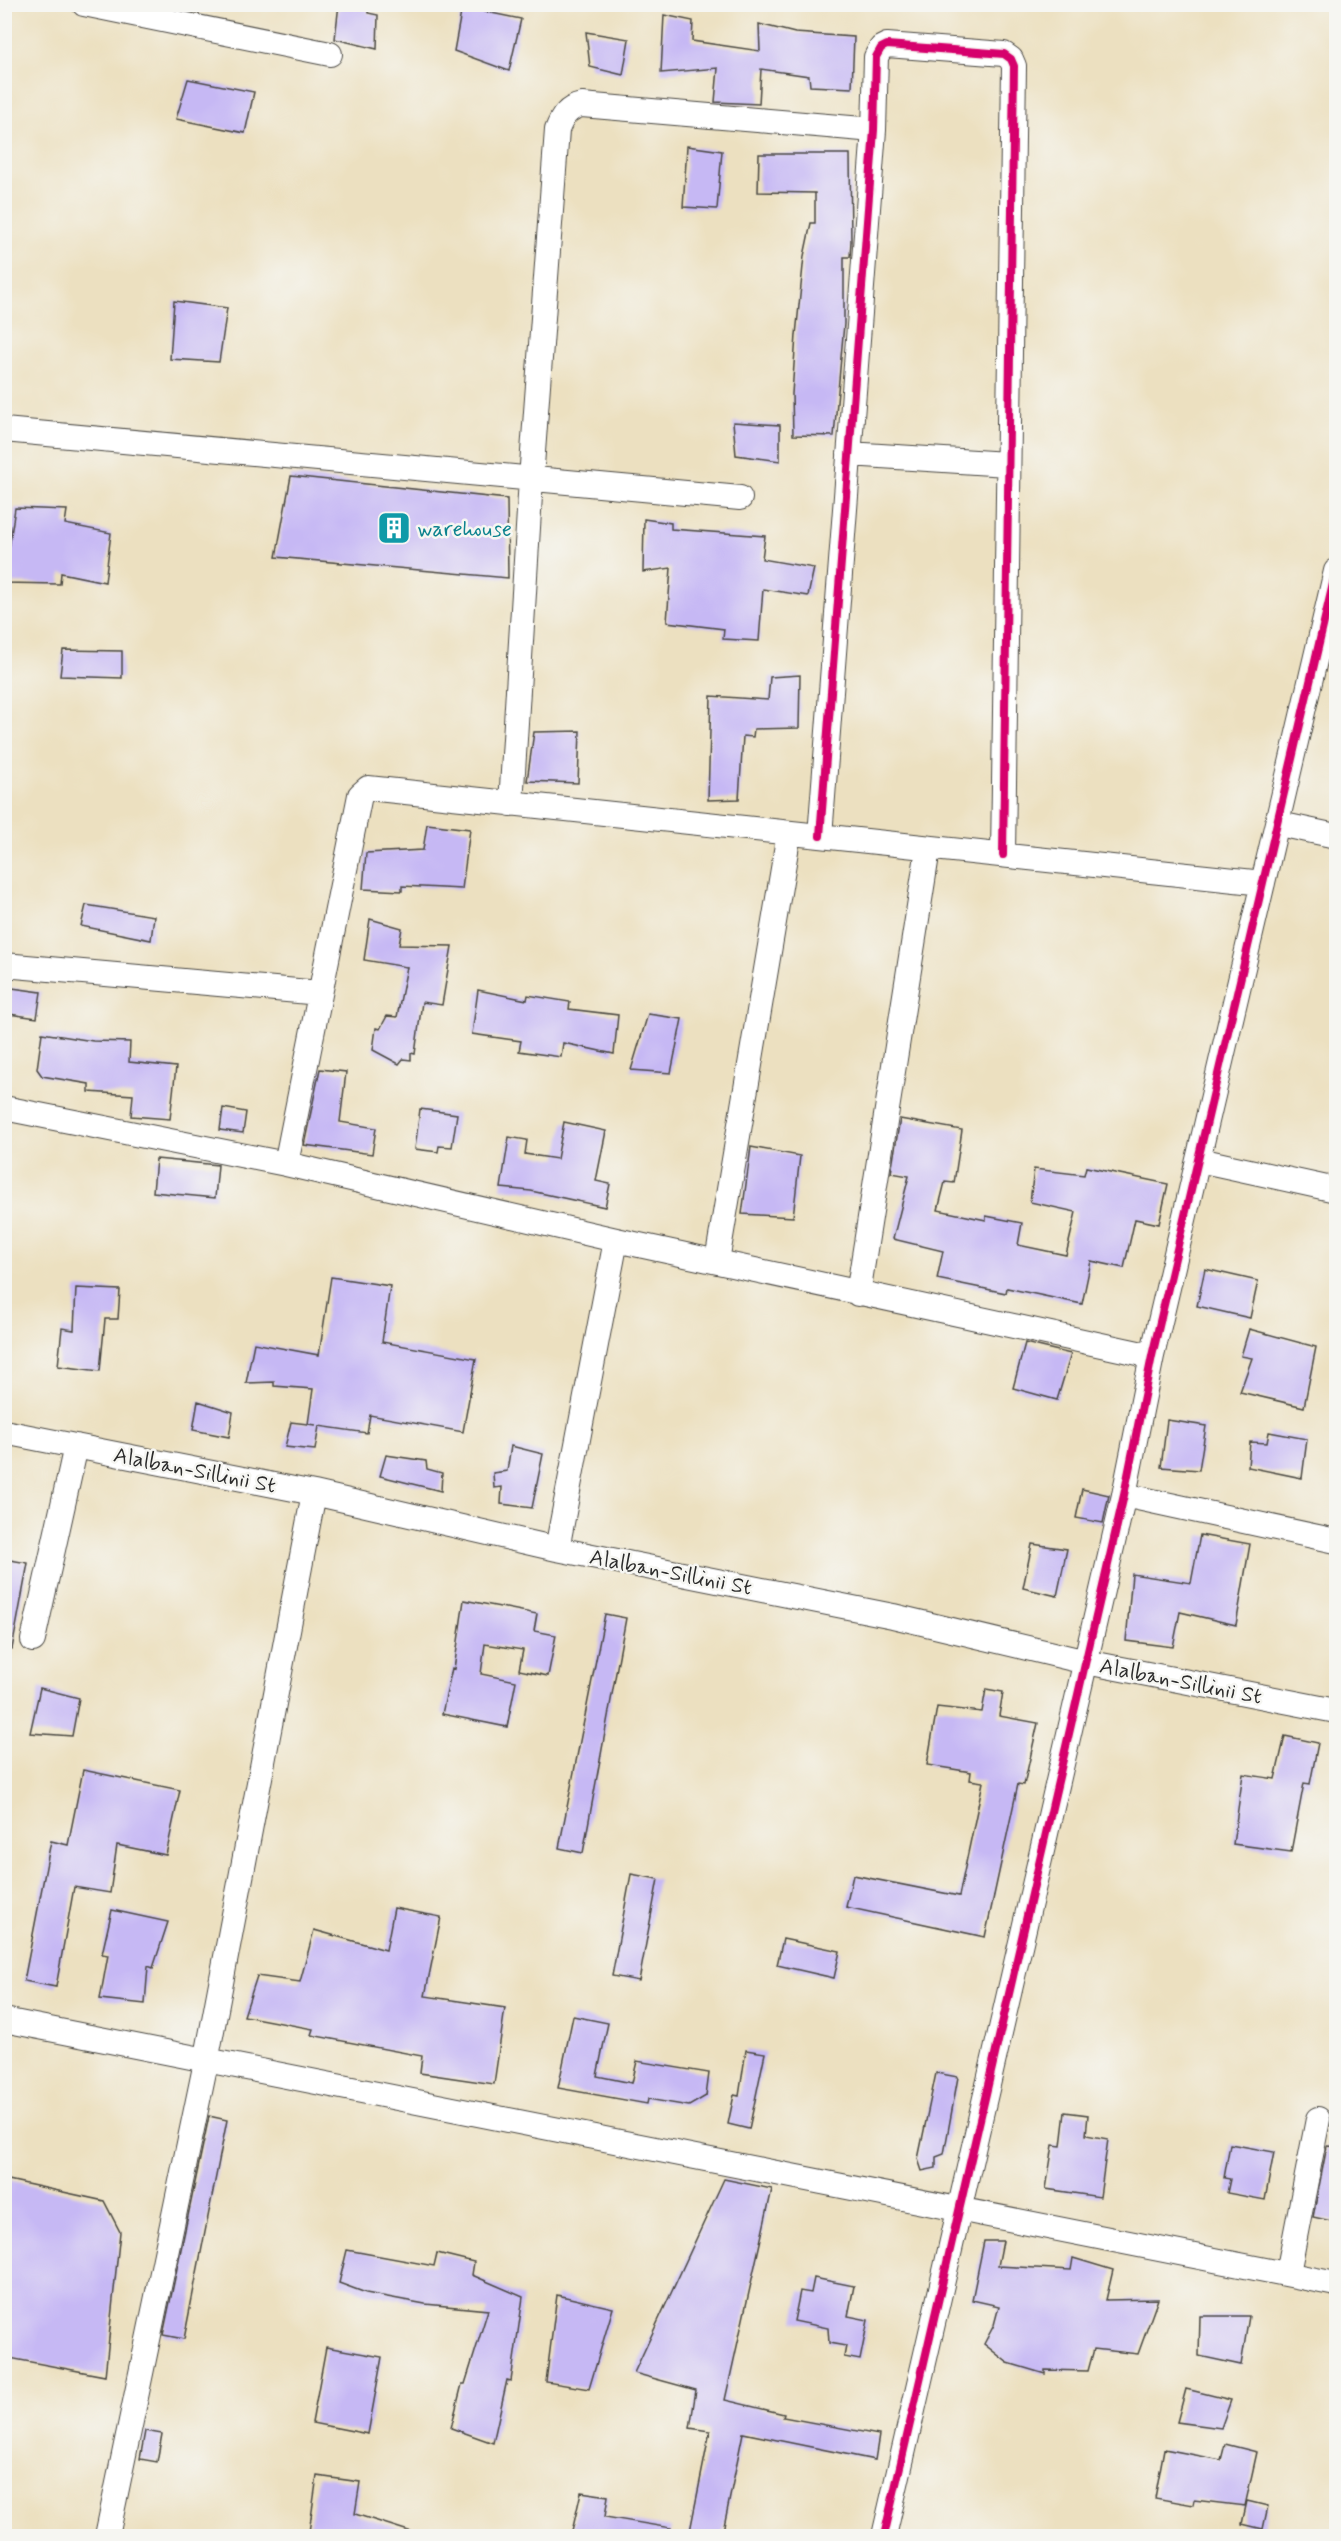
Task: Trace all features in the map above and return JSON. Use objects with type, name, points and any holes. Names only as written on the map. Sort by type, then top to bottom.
[{"type":"street","points":[[84,4],[185,14],[330,54]]},
{"type":"street","points":[[820,836],[874,130],[876,57],[881,48],[887,45],[1005,54],[1013,62],[1003,855]]},
{"type":"street","points":[[511,804],[531,479],[557,130],[561,120],[571,107],[582,105],[874,130]]},
{"type":"street","points":[[4,430],[740,498]]},
{"type":"street","points":[[849,454],[1007,464]]},
{"type":"street","points":[[884,2536],[1124,1495],[1152,1356],[1263,883],[1279,824],[1336,571]]},
{"type":"street","points":[[286,1164],[363,790],[1263,883]]},
{"type":"street","points":[[1279,824],[1336,836]]},
{"type":"street","points":[[717,1261],[789,833]]},
{"type":"street","points":[[858,1294],[928,849]]},
{"type":"street","points":[[4,965],[320,993]]},
{"type":"street","points":[[4,1108],[286,1164],[858,1294],[1152,1356]]},
{"type":"street","points":[[1199,1160],[1336,1190]]},
{"type":"street","points":[[557,1549],[616,1240]]},
{"type":"street","name":"Alalban-Sillinii St","points":[[4,1432],[314,1492],[557,1549],[893,1616],[1086,1662],[1336,1711]]},
{"type":"street","points":[[33,1640],[76,1446]]},
{"type":"street","points":[[107,2536],[206,2062],[314,1492]]},
{"type":"street","points":[[1124,1495],[1336,1541]]},
{"type":"street","points":[[4,2020],[206,2062],[961,2208],[1336,2284]]},
{"type":"street","points":[[1288,2273],[1318,2119]]},
{"type":"building","points":[[339,4],[368,4],[368,13],[378,15],[377,49],[335,39]]},
{"type":"building","points":[[462,7],[521,19],[509,71],[454,51]]},
{"type":"building","points":[[664,15],[693,21],[692,41],[760,51],[759,24],[795,33],[854,37],[852,88],[810,86],[809,76],[761,69],[759,104],[715,102],[718,68],[661,73]]},
{"type":"building","points":[[586,32],[629,39],[623,75],[590,67]]},
{"type":"building","points":[[188,79],[254,92],[245,133],[176,119]]},
{"type":"building","points":[[687,146],[722,151],[717,209],[683,207]]},
{"type":"building","points":[[759,154],[850,154],[851,241],[850,257],[844,257],[844,324],[834,436],[793,435],[792,394],[796,335],[804,256],[811,223],[815,223],[815,193],[758,192]]},
{"type":"building","points":[[174,301],[227,308],[219,362],[170,359]]},
{"type":"building","points":[[733,422],[780,425],[780,461],[736,455]]},
{"type":"building","name":"warehouse","points":[[291,476],[507,499],[508,578],[276,557]]},
{"type":"building","points":[[15,508],[67,510],[65,524],[111,533],[105,582],[61,573],[60,584],[4,583]]},
{"type":"building","points":[[644,519],[671,523],[671,529],[765,536],[762,559],[814,568],[808,596],[763,589],[759,641],[723,639],[724,629],[667,622],[671,568],[643,572]]},
{"type":"building","points":[[63,650],[122,651],[122,678],[60,676]]},
{"type":"building","points":[[800,675],[799,728],[754,729],[753,737],[743,736],[739,799],[708,800],[711,696],[768,700],[770,677]]},
{"type":"building","points":[[580,731],[578,783],[527,781],[534,732]]},
{"type":"building","points":[[427,824],[470,829],[462,889],[402,886],[402,891],[363,889],[366,853],[423,850]]},
{"type":"building","points":[[86,905],[154,916],[151,940],[81,926]]},
{"type":"building","points":[[370,919],[402,928],[399,945],[452,946],[442,1005],[422,1002],[415,1054],[411,1053],[411,1060],[403,1059],[399,1064],[373,1050],[376,1028],[380,1029],[387,1016],[397,1017],[407,967],[364,960]]},
{"type":"building","points":[[12,988],[41,992],[37,1018],[9,1014]]},
{"type":"building","points":[[478,990],[527,1000],[528,995],[570,1002],[569,1009],[618,1015],[614,1054],[563,1043],[561,1057],[519,1051],[521,1041],[472,1034]]},
{"type":"building","points":[[648,1014],[682,1019],[671,1073],[631,1070]]},
{"type":"building","points":[[42,1033],[93,1041],[130,1042],[129,1062],[176,1067],[170,1119],[131,1116],[133,1095],[89,1092],[89,1084],[42,1076],[37,1069]]},
{"type":"building","points":[[320,1069],[346,1072],[340,1122],[376,1128],[372,1154],[304,1145]]},
{"type":"building","points":[[223,1108],[246,1112],[243,1133],[220,1130]]},
{"type":"building","points":[[420,1109],[457,1114],[452,1147],[439,1146],[438,1152],[415,1149]]},
{"type":"building","points":[[900,1119],[962,1130],[954,1183],[945,1182],[938,1210],[986,1220],[986,1216],[1022,1223],[1018,1245],[1066,1255],[1076,1212],[1030,1202],[1034,1169],[1084,1175],[1086,1167],[1168,1184],[1159,1224],[1135,1219],[1124,1268],[1091,1261],[1082,1304],[1007,1288],[1006,1293],[937,1279],[943,1251],[893,1239],[909,1176],[891,1173]]},
{"type":"building","points":[[564,1122],[606,1131],[596,1181],[610,1184],[605,1207],[531,1191],[501,1188],[509,1137],[527,1140],[525,1154],[557,1159]]},
{"type":"building","points":[[751,1147],[800,1156],[793,1217],[742,1214]]},
{"type":"building","points":[[156,1159],[218,1165],[215,1198],[153,1192]]},
{"type":"building","points":[[1205,1269],[1258,1281],[1250,1318],[1197,1306]]},
{"type":"building","points":[[331,1277],[390,1286],[382,1342],[476,1359],[463,1432],[370,1415],[367,1433],[319,1426],[315,1450],[285,1447],[291,1422],[316,1425],[308,1424],[313,1389],[274,1386],[274,1382],[246,1383],[254,1343],[319,1355]]},
{"type":"building","points":[[76,1288],[120,1290],[118,1319],[105,1319],[100,1371],[58,1366],[62,1328],[74,1330]]},
{"type":"building","points":[[1249,1329],[1316,1347],[1304,1407],[1240,1392],[1252,1358],[1241,1356]]},
{"type":"building","points":[[1025,1343],[1071,1354],[1057,1400],[1013,1388]]},
{"type":"building","points":[[198,1401],[233,1412],[229,1437],[193,1430]]},
{"type":"building","points":[[1167,1420],[1206,1426],[1199,1470],[1161,1467]]},
{"type":"building","points":[[1269,1432],[1307,1439],[1302,1478],[1248,1467],[1250,1442],[1267,1443]]},
{"type":"building","points":[[511,1446],[543,1454],[532,1508],[501,1504],[502,1487],[494,1488],[493,1473],[507,1471]]},
{"type":"building","points":[[386,1455],[426,1461],[427,1469],[442,1473],[441,1491],[380,1476]]},
{"type":"building","points":[[1082,1489],[1109,1495],[1103,1523],[1076,1518]]},
{"type":"building","points":[[1200,1535],[1250,1544],[1236,1625],[1180,1612],[1173,1647],[1126,1641],[1132,1574],[1191,1583]]},
{"type":"building","points":[[1032,1544],[1067,1549],[1057,1596],[1023,1588]]},
{"type":"building","points":[[4,1559],[28,1563],[12,1649],[4,1648]]},
{"type":"building","points":[[464,1600],[537,1614],[534,1631],[556,1635],[548,1676],[519,1670],[523,1650],[485,1644],[481,1674],[516,1681],[507,1727],[442,1714],[452,1668],[454,1669]]},
{"type":"building","points":[[605,1614],[626,1618],[583,1853],[559,1848]]},
{"type":"building","points":[[40,1688],[79,1698],[72,1736],[30,1733]]},
{"type":"building","points":[[986,1689],[1003,1692],[999,1716],[1038,1723],[1024,1785],[1018,1784],[985,1937],[846,1907],[853,1875],[959,1896],[983,1782],[970,1780],[971,1772],[927,1765],[937,1707],[982,1712]]},
{"type":"building","points":[[1285,1736],[1318,1743],[1310,1784],[1304,1783],[1291,1852],[1233,1844],[1243,1774],[1275,1779]]},
{"type":"building","points":[[83,1770],[180,1790],[166,1855],[117,1845],[110,1893],[74,1887],[56,1987],[24,1981],[51,1841],[68,1845]]},
{"type":"building","points":[[631,1874],[658,1879],[639,1981],[612,1976]]},
{"type":"building","points":[[394,1908],[441,1917],[425,1996],[505,2008],[494,2084],[420,2073],[422,2056],[311,2035],[313,2029],[244,2016],[257,1976],[300,1982],[314,1930],[386,1950]]},
{"type":"building","points":[[112,1910],[168,1922],[153,1968],[148,1966],[145,2004],[100,1999],[108,1955],[102,1954]]},
{"type":"building","points":[[783,1939],[840,1951],[834,1978],[777,1965]]},
{"type":"building","points":[[573,2016],[608,2023],[597,2076],[632,2083],[637,2061],[709,2073],[706,2096],[689,2106],[648,2099],[647,2104],[558,2088]]},
{"type":"building","points":[[746,2050],[765,2053],[749,2129],[728,2124],[734,2095],[739,2096]]},
{"type":"building","points":[[936,2073],[958,2077],[944,2154],[936,2157],[936,2168],[922,2171],[918,2159]]},
{"type":"building","points":[[1065,2112],[1088,2115],[1086,2135],[1108,2139],[1100,2197],[1046,2189],[1053,2145],[1061,2146]]},
{"type":"building","points":[[209,2116],[227,2120],[184,2339],[163,2335]]},
{"type":"building","points":[[1230,2144],[1274,2152],[1265,2200],[1227,2193],[1230,2179],[1224,2178]]},
{"type":"building","points":[[1327,2146],[1336,2147],[1336,2222],[1313,2217]]},
{"type":"building","points":[[4,2179],[104,2201],[120,2232],[105,2376],[4,2357]]},
{"type":"building","points":[[724,2179],[772,2189],[725,2400],[784,2414],[783,2417],[879,2435],[875,2460],[743,2433],[722,2536],[689,2536],[710,2431],[690,2428],[696,2390],[634,2373]]},
{"type":"building","points":[[984,2241],[1003,2241],[998,2266],[1071,2270],[1073,2258],[1113,2270],[1106,2300],[1158,2299],[1138,2354],[1094,2349],[1088,2371],[1045,2370],[1045,2374],[1008,2363],[984,2344],[994,2325],[999,2306],[972,2300]]},
{"type":"building","points":[[347,2250],[434,2266],[437,2253],[474,2262],[472,2275],[523,2297],[511,2381],[507,2380],[493,2443],[451,2428],[462,2384],[465,2384],[488,2310],[425,2304],[366,2293],[339,2283]]},
{"type":"building","points":[[814,2278],[854,2286],[848,2316],[868,2320],[860,2360],[844,2357],[846,2346],[829,2343],[828,2328],[794,2321],[800,2291],[811,2293]]},
{"type":"building","points":[[557,2295],[613,2308],[589,2389],[546,2382]]},
{"type":"building","points":[[1200,2316],[1249,2316],[1241,2365],[1199,2356]]},
{"type":"building","points":[[326,2347],[382,2357],[368,2434],[312,2423]]},
{"type":"building","points":[[1186,2389],[1231,2400],[1221,2428],[1177,2422]]},
{"type":"building","points":[[145,2431],[162,2434],[157,2462],[140,2459]]},
{"type":"building","points":[[1225,2444],[1257,2452],[1245,2506],[1194,2500],[1193,2505],[1155,2498],[1164,2449],[1221,2460]]},
{"type":"building","points":[[317,2476],[360,2482],[355,2514],[415,2533],[414,2536],[338,2536],[309,2532]]},
{"type":"building","points":[[581,2492],[608,2496],[605,2517],[671,2528],[670,2536],[571,2536]]},
{"type":"building","points":[[1247,2501],[1268,2506],[1263,2529],[1242,2524]]},
{"type":"cycle path","points":[[820,836],[874,130],[876,57],[881,48],[887,45],[1004,54],[1011,59],[1014,66],[1003,855]]},
{"type":"cycle path","points":[[884,2536],[1124,1495],[1152,1356],[1336,571]]},
{"type":"place","name":"warehouse","points":[[394,528]]}]
